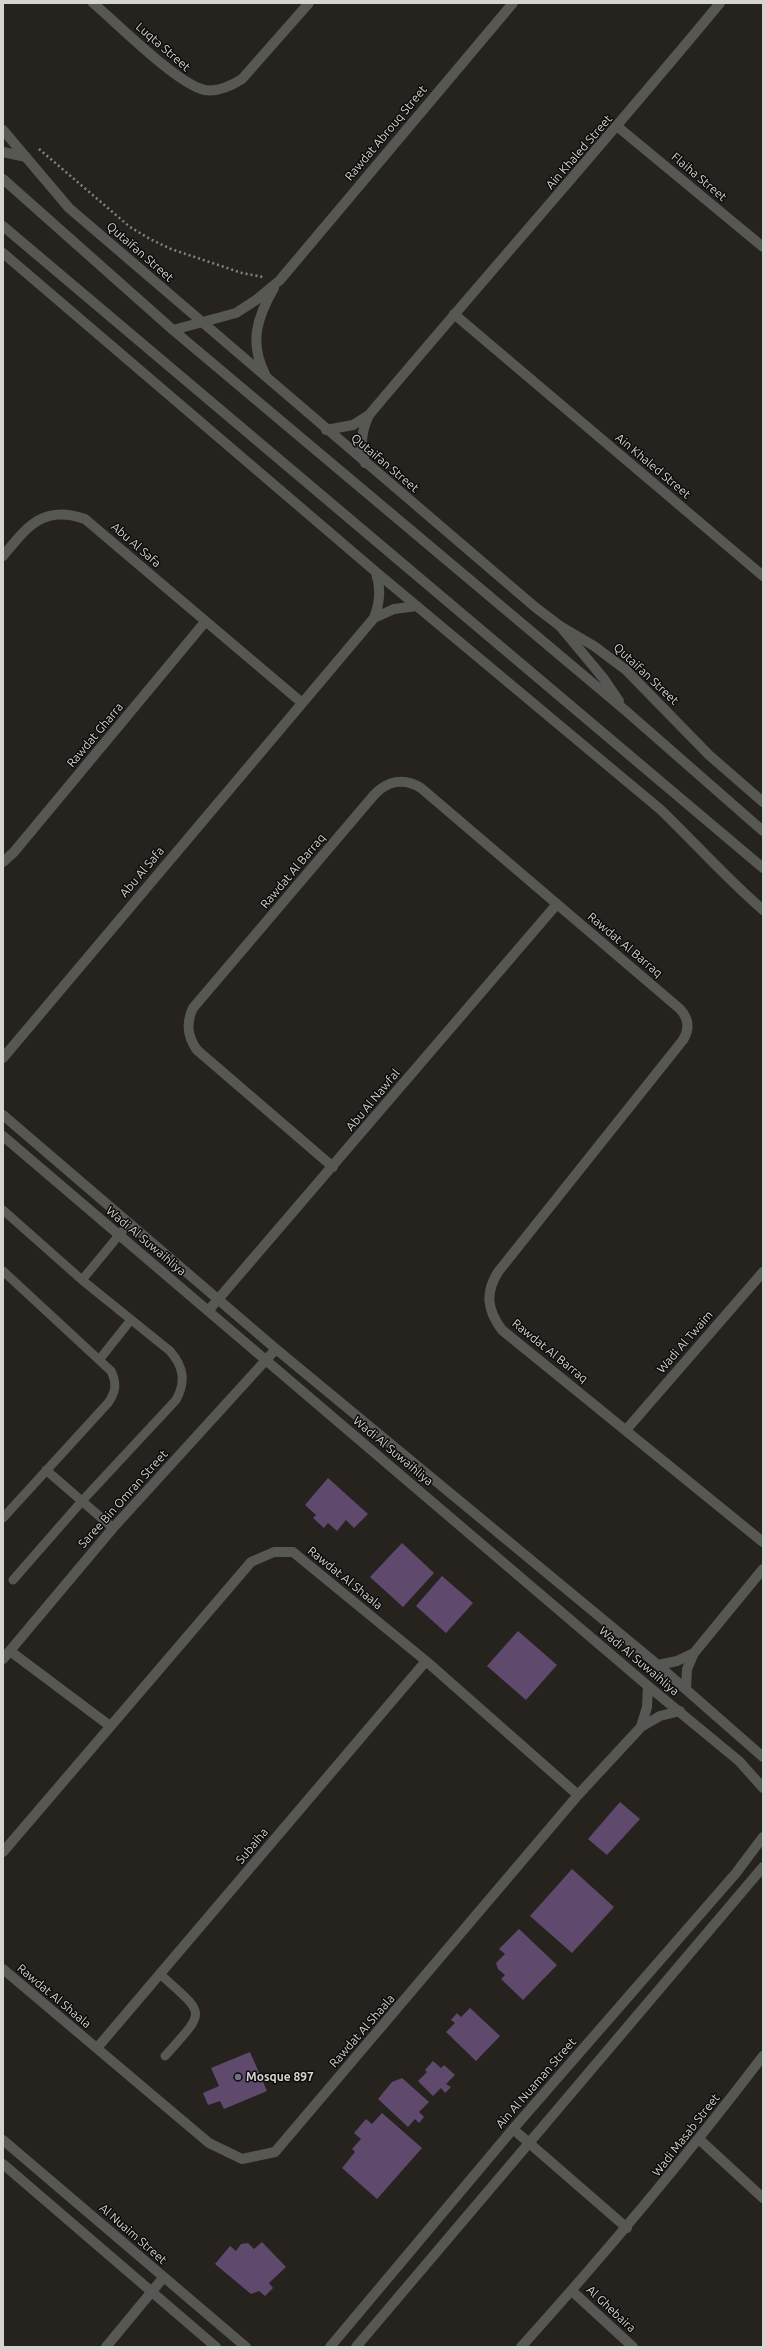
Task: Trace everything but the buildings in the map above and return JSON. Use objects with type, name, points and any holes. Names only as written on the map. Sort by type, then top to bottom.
[{"type":"street","name":"Luqta Street","points":[[93,3],[181,80],[204,90],[213,90],[232,86],[242,79],[309,3]]},
{"type":"street","name":"Rawdat Abrouq Street","points":[[266,378],[258,361],[255,343],[257,324],[263,307],[280,280],[513,3]]},
{"type":"street","name":"Ain Khaled Street","points":[[365,463],[361,444],[369,415],[454,314],[618,127],[720,3]]},
{"type":"street","name":"Flaiha Street","points":[[618,127],[763,247]]},
{"type":"street","name":"Qutaifan Street","points":[[3,130],[69,208],[326,430],[560,626],[594,646],[626,670],[709,755],[763,802]]},
{"type":"street","points":[[3,152],[26,157]]},
{"type":"street","points":[[3,179],[173,330],[626,711],[763,830]]},
{"type":"street","points":[[3,226],[763,868]]},
{"type":"street","points":[[3,253],[376,572],[661,810],[702,850],[742,893],[763,910]]},
{"type":"street","name":"Rawdat Abrouq Street","points":[[173,330],[225,317],[247,307],[280,280]]},
{"type":"street","name":"Ain Khaled Street","points":[[454,314],[763,576]]},
{"type":"street","name":"Ain Khaled Street","points":[[326,430],[344,428],[369,415]]},
{"type":"street","name":"Abu Al Safa","points":[[3,556],[32,524],[51,515],[72,514],[85,519],[301,702]]},
{"type":"street","name":"Abu Al Safa","points":[[374,618],[380,595],[376,572]]},
{"type":"street","name":"Abu Al Safa","points":[[3,1058],[301,702],[374,618],[394,609],[417,606]]},
{"type":"street","name":"Rawdat Gharra","points":[[3,862],[14,852],[205,622]]},
{"type":"street","points":[[560,626],[604,679],[626,711]]},
{"type":"street","name":"Rawdat Al Barraq","points":[[333,1167],[196,1050],[188,1034],[188,1025],[193,1008],[374,795],[385,785],[392,782],[407,782],[414,784],[557,904],[680,1009],[687,1018],[688,1030],[683,1040],[498,1272],[491,1284],[490,1303],[496,1322],[502,1330],[763,1542]]},
{"type":"street","name":"Abu Al Nawfal","points":[[208,1311],[557,904]]},
{"type":"street","name":"Wadi Al Suwaihliya","points":[[3,1115],[276,1349],[658,1665],[763,1757]]},
{"type":"street","name":"Wadi Al Suwaihliya","points":[[3,1136],[648,1686],[739,1761],[763,1788]]},
{"type":"street","name":"Wadi Al Twaim","points":[[626,1430],[763,1272]]},
{"type":"street","name":"Saree Bin Omran Street","points":[[6,1655],[113,1528],[276,1349]]},
{"type":"street","name":"Rawdat Al Shaala","points":[[3,1852],[251,1562],[274,1552],[293,1552],[426,1661],[578,1795]]},
{"type":"street","points":[[686,1689],[687,1669],[694,1653],[763,1569]]},
{"type":"street","points":[[658,1665],[677,1661],[694,1653]]},
{"type":"street","points":[[6,1655],[110,1726]]},
{"type":"street","name":"Subaiha","points":[[97,2048],[426,1661]]},
{"type":"street","name":"Rawdat Al Shaala","points":[[641,1727],[647,1707],[648,1686]]},
{"type":"street","name":"Rawdat Al Shaala","points":[[3,1969],[209,2143],[242,2159],[275,2152],[578,1795],[641,1727],[660,1716],[680,1711]]},
{"type":"street","name":"Ain Al Nuaman Street","points":[[330,2347],[513,2129],[736,1873],[763,1837]]},
{"type":"street","points":[[356,2347],[763,1868]]},
{"type":"street","name":"Wadi Masab Street","points":[[521,2347],[627,2228],[700,2140],[763,2056]]},
{"type":"street","points":[[513,2129],[627,2228]]},
{"type":"street","name":"Al Nuaim Street","points":[[3,2140],[163,2278],[246,2347]]},
{"type":"street","points":[[700,2140],[763,2198]]},
{"type":"street","points":[[3,2164],[216,2347]]},
{"type":"street","points":[[106,2347],[163,2278]]},
{"type":"street","name":"Al Ghebaira","points":[[572,2291],[633,2347]]},
{"type":"lane","points":[[3,1210],[82,1280],[177,1359],[182,1375],[181,1391],[176,1400],[82,1500],[13,1580]]},
{"type":"lane","points":[[82,1280],[129,1223]]},
{"type":"lane","points":[[3,1271],[111,1371],[115,1379],[113,1396],[3,1518]]},
{"type":"lane","points":[[99,1360],[130,1321]]},
{"type":"lane","points":[[46,1470],[113,1528]]},
{"type":"lane","points":[[160,1974],[194,2005],[196,2016],[192,2026],[164,2056]]},
{"type":"path","points":[[36,146],[130,227],[150,239],[171,249],[242,274],[280,280]]},
{"type":"place","name":"Mosque 897","points":[[238,2077]]}]
